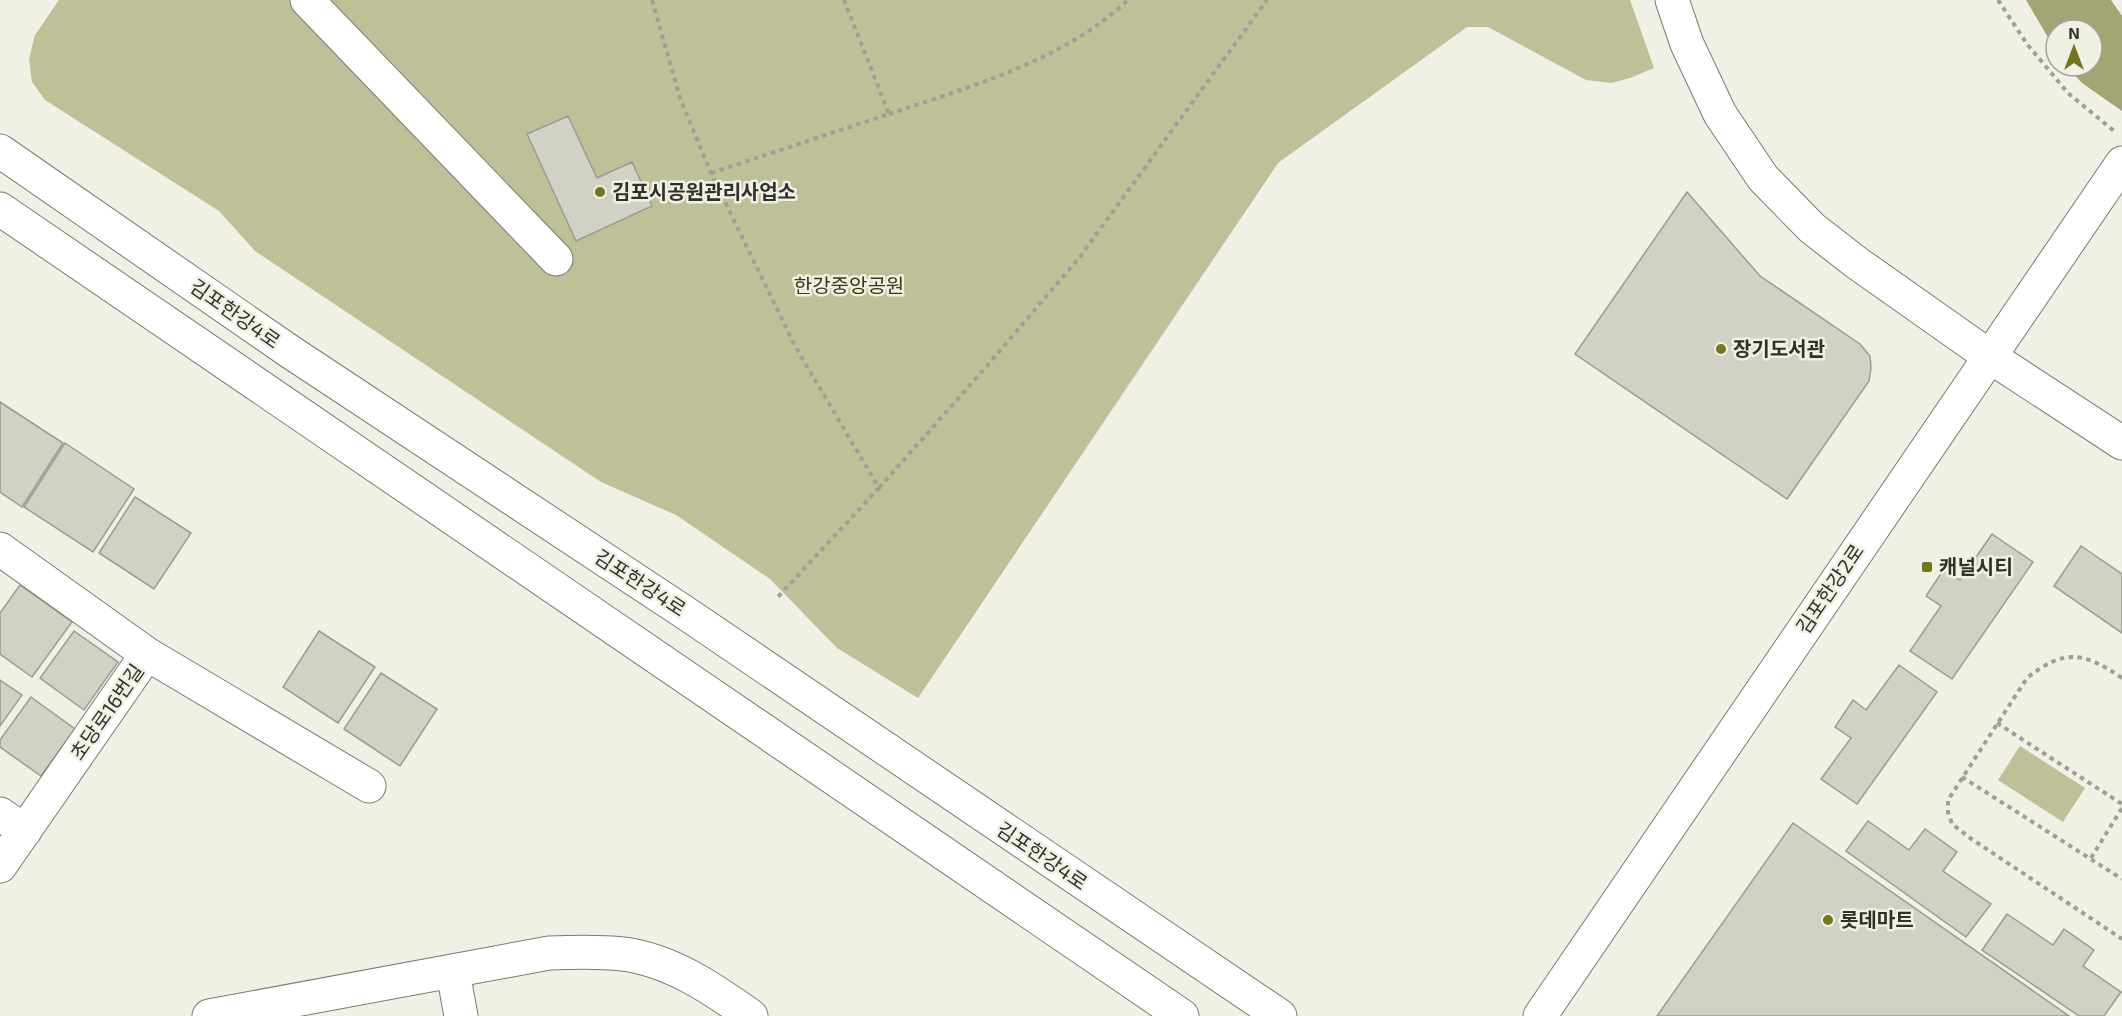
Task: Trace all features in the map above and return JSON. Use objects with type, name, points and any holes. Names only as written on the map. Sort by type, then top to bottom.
[{"type":"street","points":[[307,0],[556,259]]},
{"type":"street","points":[[1672,0],[1687,44],[1720,114],[1763,178],[1812,228],[1857,263],[1989,356],[2122,442]]},
{"type":"street","name":"김포한강2로","points":[[1540,1016],[2037,286],[2121,150]]},
{"type":"street","name":"김포한강4로","points":[[0,151],[289,351],[687,614],[1280,1016]]},
{"type":"street","points":[[0,209],[1182,1016]]},
{"type":"street","name":"초당로16번길","points":[[0,549],[147,654],[12,822],[0,866]]},
{"type":"street","points":[[147,654],[369,786]]},
{"type":"street","points":[[209,1016],[453,972],[549,952],[588,951],[625,954],[662,964],[707,985],[751,1016]]},
{"type":"street","points":[[453,972],[461,1016]]},
{"type":"path","points":[[652,0],[680,98],[711,173],[795,346],[879,488]]},
{"type":"path","points":[[844,0],[889,114]]},
{"type":"path","points":[[711,173],[992,79],[1045,56],[1083,36],[1116,12],[1128,0]]},
{"type":"path","points":[[776,599],[986,368],[1079,258],[1267,0]]},
{"type":"path","points":[[1998,0],[2027,44],[2068,93],[2121,150]]},
{"type":"path","points":[[2122,678],[2100,663],[2077,656],[2060,659],[2040,668],[2027,678],[1948,800],[1948,812],[1952,824],[2122,939]]},
{"type":"path","points":[[1998,723],[2122,806],[2091,859]]},
{"type":"path","points":[[1962,777],[2122,879]]},
{"type":"green space","name":"한강중앙공원","points":[[59,0],[1630,0],[1654,68],[1611,83],[1586,80],[1488,27],[1467,27],[1278,163],[918,698],[837,648],[770,579],[676,515],[601,482],[255,251],[219,211],[45,100],[32,82],[29,59],[35,35]]},
{"type":"green space","points":[[2020,746],[2085,788],[2063,822],[1998,780]]},
{"type":"shaded area","points":[[2026,0],[2111,0],[2122,16],[2122,111],[2077,78],[2104,78],[2104,18],[2044,18],[2044,31]]},
{"type":"building","name":"김포시공원관리사업소","points":[[568,116],[597,178],[632,162],[652,206],[576,241],[527,134]]},
{"type":"building","name":"장기도서관","points":[[1687,192],[1760,276],[1860,344],[1870,356],[1869,381],[1787,499],[1575,354]]},
{"type":"building","points":[[0,402],[63,443],[22,507],[0,492]]},
{"type":"building","points":[[65,443],[134,489],[93,552],[24,507]]},
{"type":"building","points":[[135,497],[191,533],[154,589],[99,553]]},
{"type":"building","points":[[1992,534],[2033,562],[1952,679],[1910,651],[1941,606],[1926,596],[1944,569],[1960,580]]},
{"type":"building","points":[[2081,546],[2122,574],[2122,633],[2054,586]]},
{"type":"building","points":[[20,585],[72,622],[32,677],[0,654],[0,613]]},
{"type":"building","points":[[74,631],[118,662],[84,710],[40,678]]},
{"type":"building","points":[[319,631],[375,667],[338,723],[283,687]]},
{"type":"building","points":[[1899,665],[1937,692],[1857,804],[1821,779],[1851,738],[1835,727],[1853,700],[1866,710]]},
{"type":"building","points":[[381,673],[437,709],[400,766],[344,729]]},
{"type":"building","points":[[0,680],[22,695],[0,726]]},
{"type":"building","points":[[31,697],[75,729],[41,776],[0,747],[0,740]]},
{"type":"building","points":[[1868,821],[1909,850],[1925,829],[1957,852],[1943,871],[1991,904],[1966,937],[1846,851]]},
{"type":"building","name":"롯데마트","points":[[1793,823],[2069,1016],[1657,1016]]},
{"type":"building","points":[[2007,914],[2053,945],[2064,929],[2094,950],[2083,966],[2121,992],[2104,1016],[2079,1016],[1982,950]]},
{"type":"place","name":"김포시공원관리사업소","points":[[600,192]]},
{"type":"place","name":"장기도서관","points":[[1721,349]]},
{"type":"place","name":"캐널시티","points":[[1927,567]]},
{"type":"place","name":"롯데마트","points":[[1828,920]]}]
